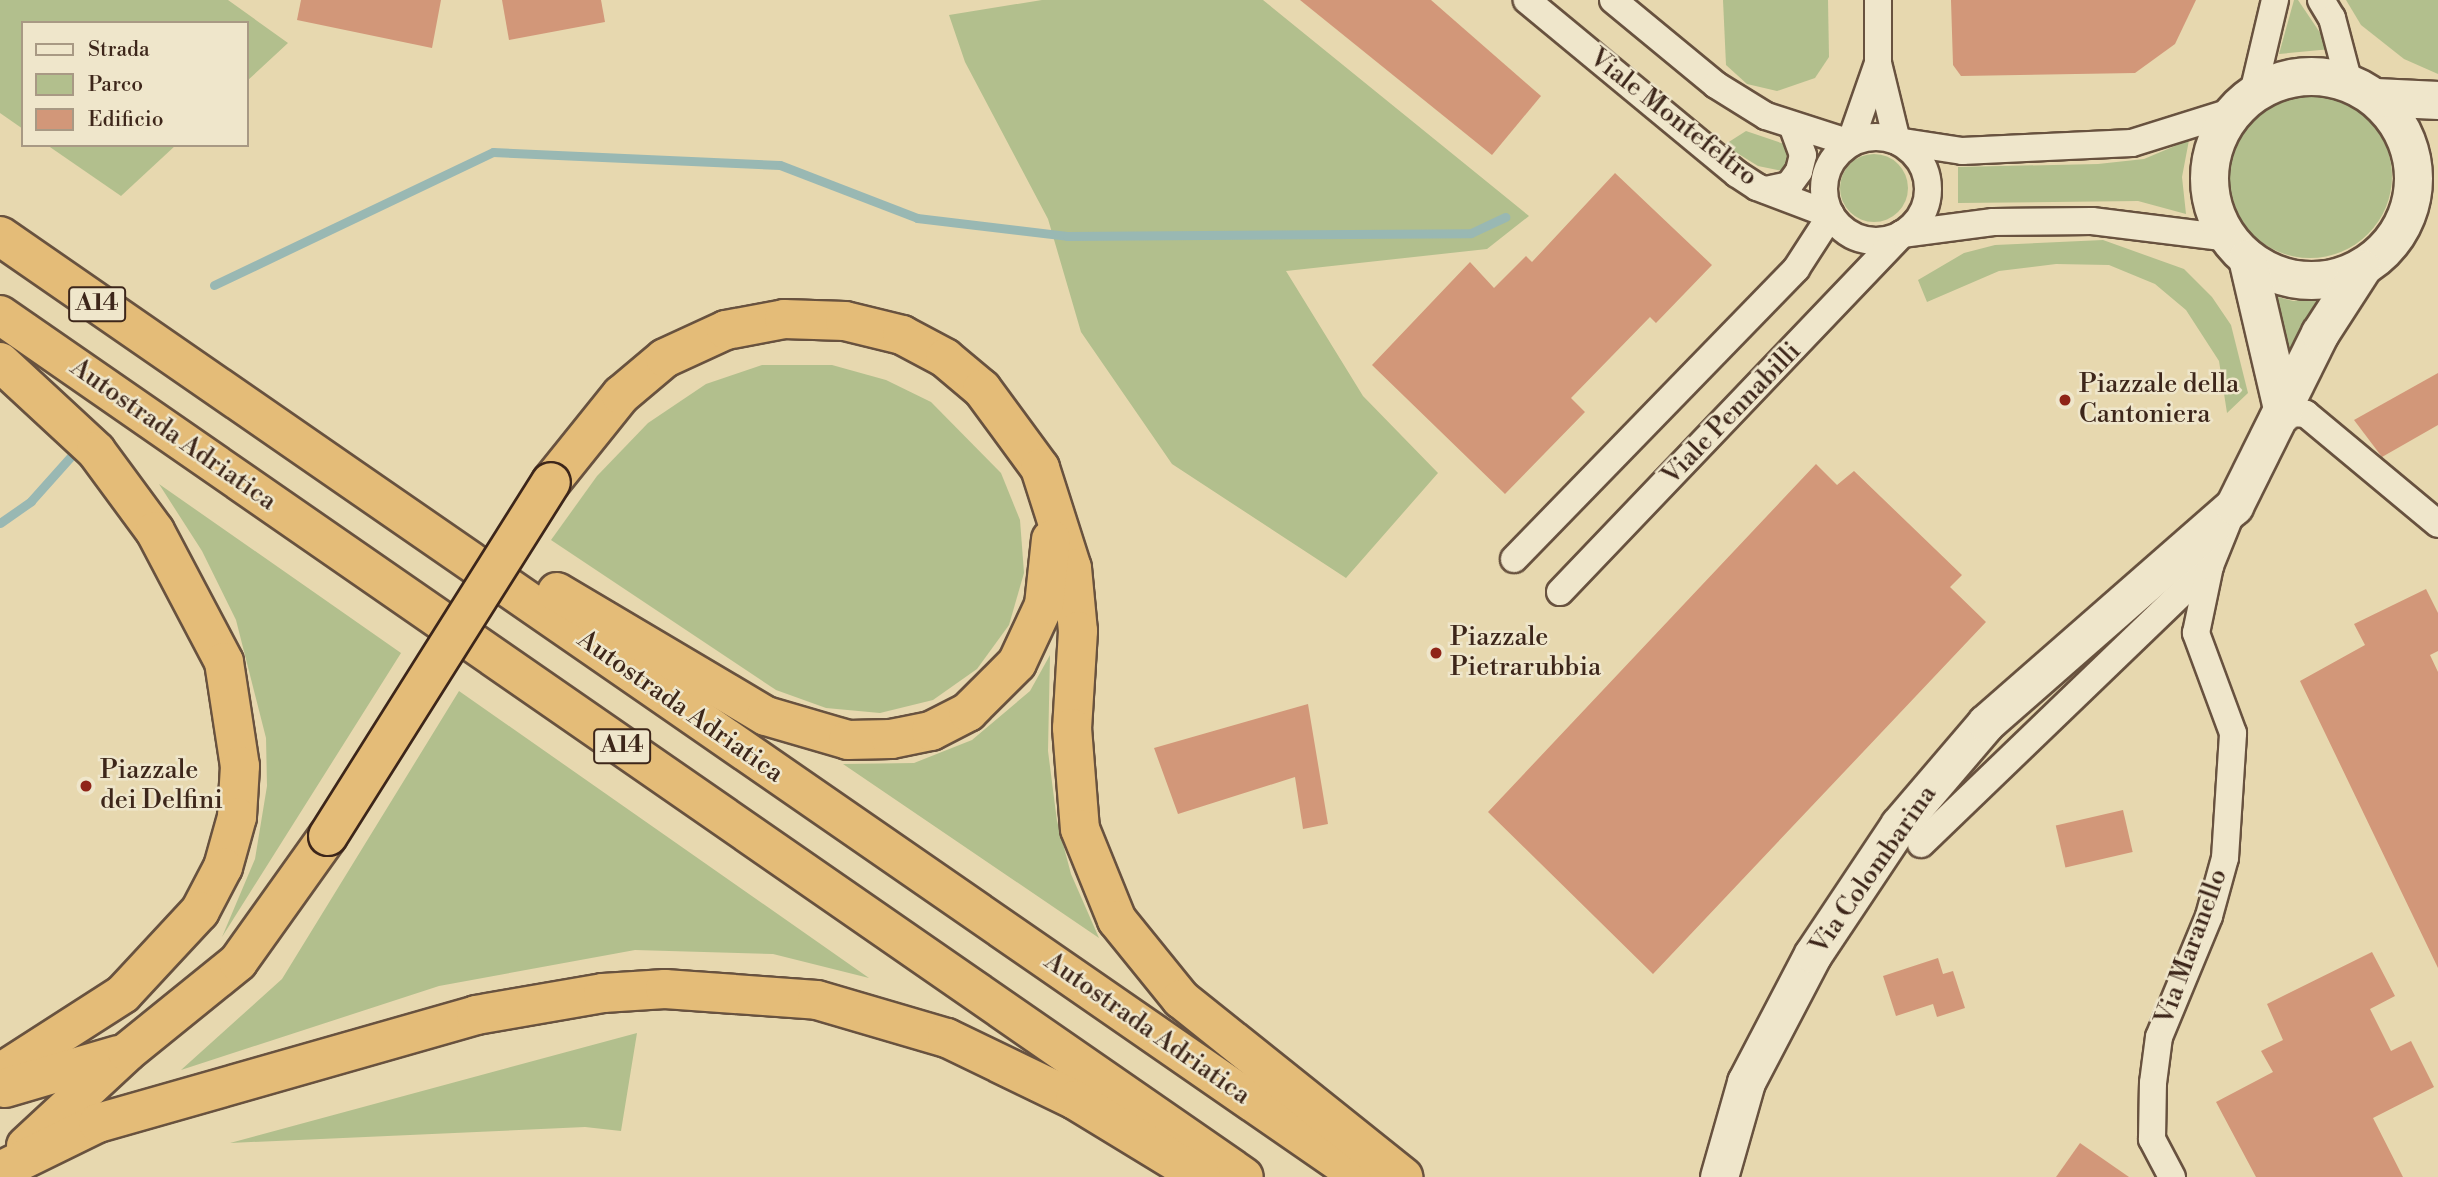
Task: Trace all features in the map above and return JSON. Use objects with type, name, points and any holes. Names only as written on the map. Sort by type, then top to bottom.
[{"type":"highway","name":"Autostrada Adriatica","points":[[0,236],[1361,1177]]},
{"type":"highway","name":"Autostrada Adriatica","points":[[0,315],[1244,1177]]},
{"type":"highway","points":[[0,1171],[127,1052],[238,962],[328,836],[551,482],[621,396],[665,358],[726,330],[784,319],[845,321],[902,335],[945,358],[982,388],[1026,441],[1052,502],[1072,568],[1077,631],[1072,728],[1080,829],[1117,920],[1181,999],[1403,1177]]},
{"type":"highway","points":[[0,362],[96,451],[155,531],[224,662],[240,766],[237,817],[227,855],[200,911],[123,995],[0,1073]]},
{"type":"highway","points":[[194,371],[726,695],[776,719],[848,740],[931,731],[968,712],[1017,663],[1044,605],[1052,502]]},
{"type":"highway","points":[[0,1171],[98,1123],[476,1016],[603,993],[665,989],[817,1000],[947,1038],[1075,1100],[1201,1177]]},
{"type":"highway","points":[[0,1090],[127,1052]]},
{"type":"street","name":"Viale Montefeltro","points":[[1527,0],[1737,174],[1766,190],[1830,215]]},
{"type":"street","name":"Viale Montefeltro","points":[[1613,0],[1717,85],[1766,116],[1850,143]]},
{"type":"street","points":[[1878,0],[1878,63],[1897,141],[1916,156],[1928,178],[1924,210],[1902,234]]},
{"type":"street","points":[[2275,0],[2244,102],[2216,140],[2208,173],[2213,208],[2237,248],[2283,413],[2306,414],[2438,524]]},
{"type":"street","points":[[1878,63],[1850,143],[1828,167],[1824,183],[1830,215],[1855,237],[1887,240],[1902,234],[1993,222],[2092,221],[2237,248],[2273,273],[2303,280],[2333,278],[2375,257],[2406,217],[2414,185],[2411,152],[2402,131],[2362,90],[2332,18],[2321,0]]},
{"type":"street","points":[[1850,143],[1882,136],[1897,141],[1962,151],[2132,143],[2244,102],[2283,79],[2316,75],[2362,90],[2438,100]]},
{"type":"street","points":[[1766,190],[1789,186],[1799,171],[1803,155],[1793,125]]},
{"type":"street","name":"Via Colombarina","points":[[2196,633],[2210,566],[2234,506],[2283,413],[2320,333],[2375,257],[2438,193]]},
{"type":"street","name":"Viale Pennabilli","points":[[1514,559],[1796,270],[1830,215]]},
{"type":"street","name":"Viale Pennabilli","points":[[1560,593],[1902,234]]},
{"type":"street","name":"Via Colombarina","points":[[1718,1177],[1746,1082],[1813,954],[1899,825],[1986,723],[2234,506]]},
{"type":"street","name":"Via Colombarina","points":[[1920,844],[2210,566]]},
{"type":"street","name":"Via Maranello","points":[[2172,1177],[2152,1139],[2159,1037],[2209,916],[2225,858],[2233,733],[2196,633]]},
{"type":"green space","points":[[0,0],[228,0],[288,43],[248,80],[248,21],[21,21],[21,128],[0,113]]},
{"type":"green space","points":[[1042,0],[1263,0],[1529,216],[1487,249],[1286,271],[1363,396],[1438,473],[1346,578],[1172,464],[1081,332],[1048,219],[965,62],[949,15]]},
{"type":"green space","points":[[1723,0],[1828,0],[1829,57],[1815,78],[1777,91],[1747,84],[1726,65]]},
{"type":"green space","points":[[2294,0],[2298,0],[2331,49],[2279,54]]},
{"type":"green space","points":[[2346,0],[2438,0],[2438,74],[2404,59],[2361,25]]},
{"type":"green space","points":[[2310,94],[2342,100],[2356,107],[2368,118],[2379,130],[2386,144],[2392,176],[2386,208],[2379,222],[2368,234],[2356,245],[2342,252],[2310,258],[2278,252],[2264,245],[2252,234],[2241,222],[2234,208],[2228,176],[2234,144],[2241,130],[2252,118],[2264,107],[2278,100]]},
{"type":"green space","points":[[1746,131],[1793,147],[1788,172],[1758,166],[1724,145]]},
{"type":"green space","points":[[2189,140],[2182,177],[2186,214],[2138,201],[1958,203],[1958,167],[2098,164],[2144,159]]},
{"type":"green space","points":[[50,147],[174,147],[121,196]]},
{"type":"green space","points":[[1881,154],[1902,169],[1908,181],[1906,201],[1898,212],[1881,222],[1867,222],[1850,212],[1842,201],[1840,181],[1850,164],[1861,156]]},
{"type":"green space","points":[[2103,240],[2184,269],[2212,297],[2231,325],[2248,393],[2227,413],[2219,361],[2186,310],[2155,284],[2109,265],[2056,264],[1999,271],[1927,302],[1918,280],[1964,253],[1995,245]]},
{"type":"green space","points":[[2260,292],[2293,301],[2327,297],[2288,373]]},
{"type":"green space","points":[[762,365],[832,365],[886,380],[931,402],[1001,473],[1020,520],[1024,573],[1009,625],[977,669],[933,700],[880,713],[826,708],[776,690],[551,540],[597,476],[648,423],[706,384]]},
{"type":"green space","points":[[159,484],[401,653],[222,937],[255,859],[267,786],[266,738],[236,620],[202,551]]},
{"type":"green space","points":[[1050,655],[1048,751],[1057,821],[1071,874],[1099,938],[843,764],[914,763],[972,740],[1030,691]]},
{"type":"green space","points":[[459,691],[869,978],[773,954],[635,950],[439,986],[181,1070],[282,979]]},
{"type":"green space","points":[[637,1033],[621,1131],[585,1127],[230,1143]]},
{"type":"building","points":[[301,0],[441,0],[432,48],[297,20]]},
{"type":"building","points":[[502,0],[601,0],[605,22],[509,40]]},
{"type":"building","points":[[1300,0],[1431,0],[1541,96],[1492,155]]},
{"type":"building","points":[[1951,0],[2196,0],[2175,44],[2135,73],[1961,76],[1953,65]]},
{"type":"building","points":[[1615,173],[1712,265],[1656,323],[1650,317],[1571,398],[1585,412],[1505,494],[1372,365],[1470,262],[1494,288],[1526,256],[1532,262]]},
{"type":"building","points":[[2438,373],[2438,425],[2382,457],[2354,420]]},
{"type":"building","points":[[1816,464],[1837,485],[1854,471],[1962,575],[1950,587],[1986,622],[1653,974],[1488,812]]},
{"type":"building","points":[[2426,589],[2438,613],[2438,651],[2430,655],[2438,672],[2438,968],[2300,681],[2365,645],[2354,624]]},
{"type":"building","points":[[1308,704],[1328,824],[1303,829],[1295,777],[1178,814],[1154,748]]},
{"type":"building","points":[[2123,810],[2133,852],[2065,867],[2056,826]]},
{"type":"building","points":[[2372,952],[2395,996],[2370,1009],[2391,1051],[2411,1041],[2434,1087],[2373,1118],[2403,1177],[2256,1177],[2216,1102],[2273,1072],[2261,1051],[2283,1040],[2267,1004]]},
{"type":"building","points":[[1938,958],[1943,974],[1953,971],[1965,1008],[1937,1017],[1933,1004],[1896,1016],[1883,976]]},
{"type":"building","points":[[2080,1143],[2129,1177],[2056,1177]]},
{"type":"waterway","points":[[214,285],[493,152],[780,165],[917,218],[1067,236],[1471,233],[1506,217]]},
{"type":"waterway","points":[[0,523],[31,501],[73,454]]},
{"type":"place","name":"Piazzale della Cantoniera","points":[[2065,400]]},
{"type":"place","name":"Piazzale Pietrarubbia","points":[[1436,653]]},
{"type":"place","name":"Piazzale dei Delfini","points":[[86,786]]}]
